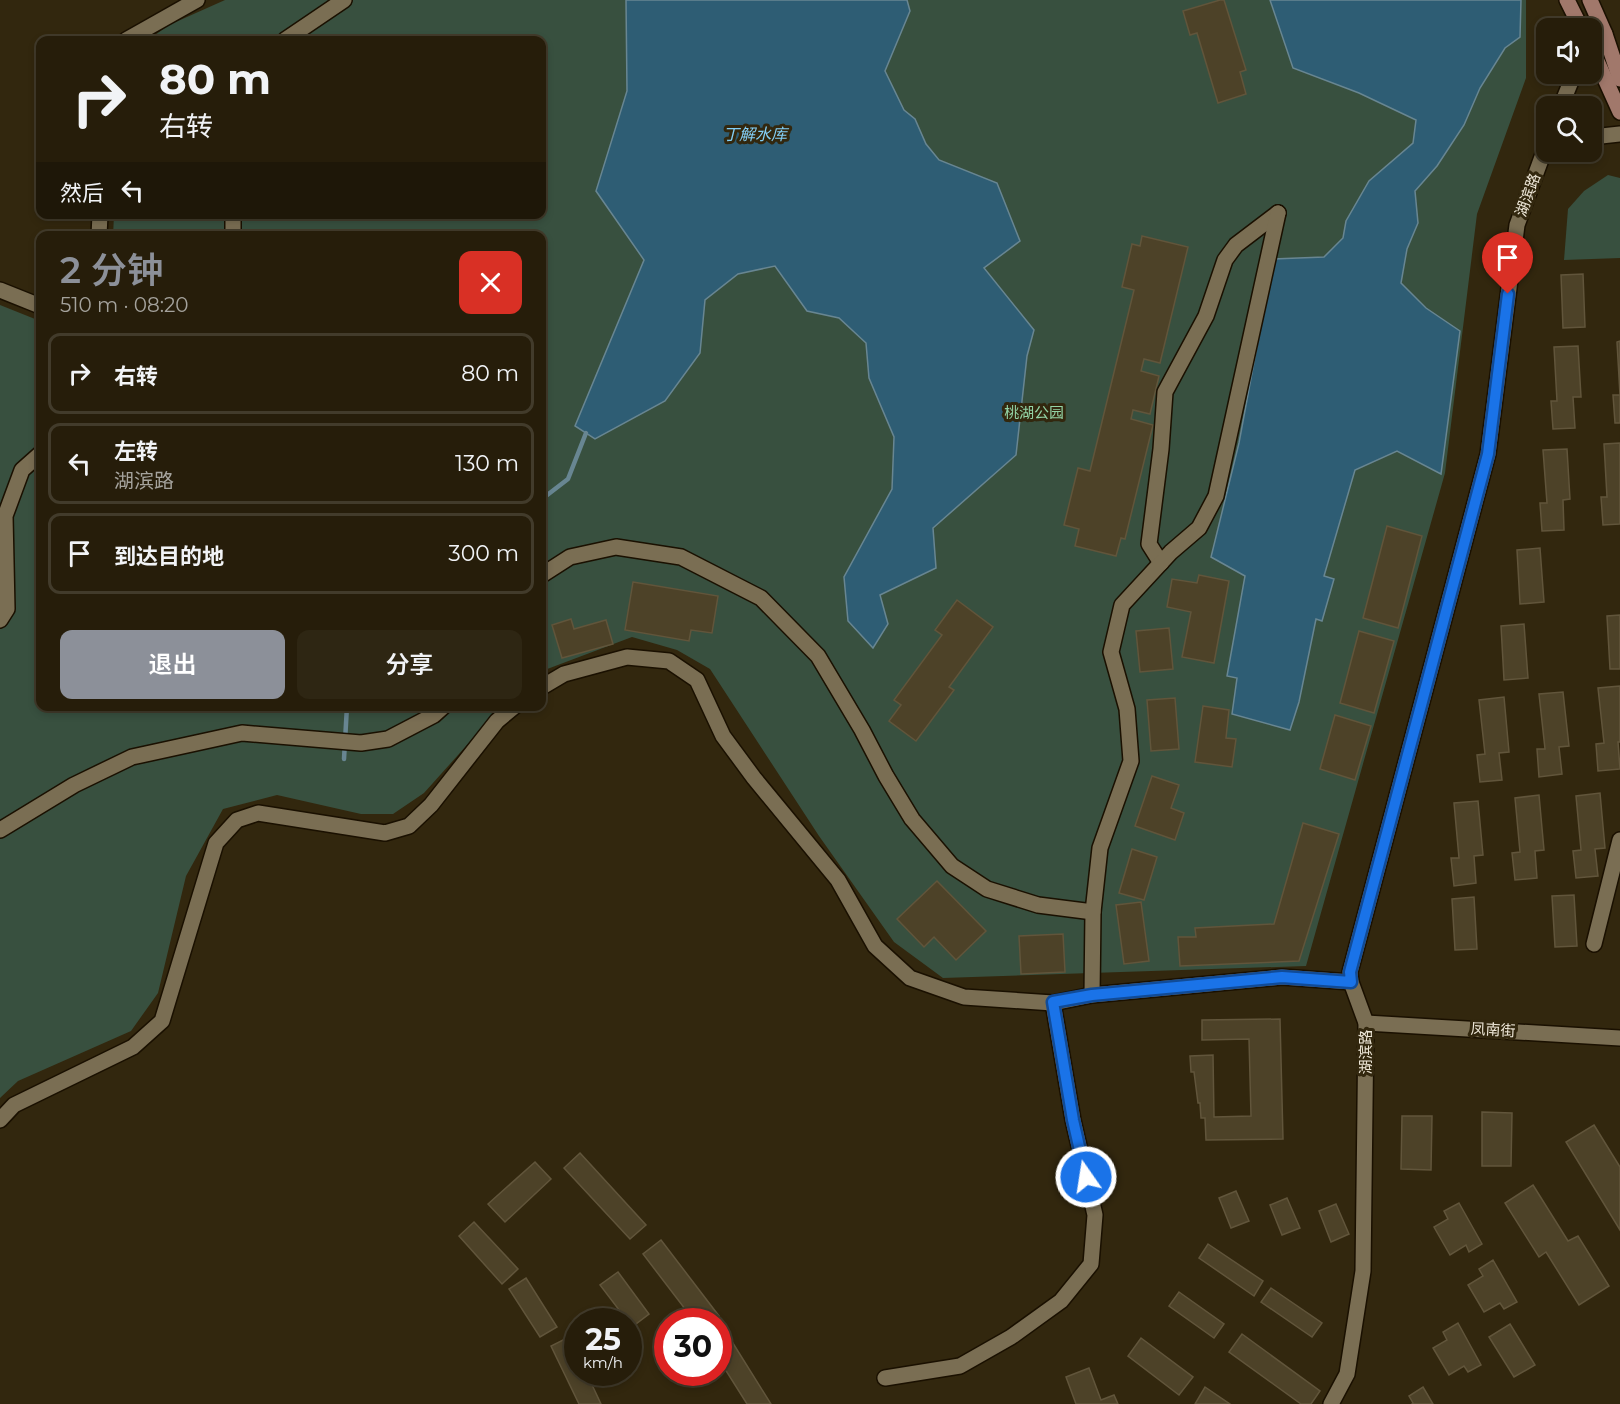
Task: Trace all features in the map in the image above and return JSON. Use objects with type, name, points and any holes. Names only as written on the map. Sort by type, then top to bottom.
[{"type":"street","points":[[133,36],[197,0]]},
{"type":"street","points":[[291,36],[344,0]]},
{"type":"street","points":[[1567,0],[1576,18]]},
{"type":"street","points":[[1590,0],[1605,34],[1620,79]]},
{"type":"street","points":[[1602,72],[1620,112]]},
{"type":"street","points":[[1602,135],[1620,134]]},
{"type":"street","name":"湖滨路","points":[[1331,1404],[1347,1374],[1363,1271],[1366,1023],[1351,982],[1350,972],[1488,454],[1517,225],[1543,162]]},
{"type":"street","points":[[1092,995],[1093,912],[1100,848],[1131,761],[1127,709],[1111,652],[1122,605],[1161,563],[1199,528],[1216,496],[1278,213],[1236,245],[1225,260],[1206,316],[1164,392],[1161,449],[1149,544],[1161,563]]},
{"type":"street","points":[[0,290],[36,304]]},
{"type":"street","points":[[0,620],[7,609],[5,516],[22,470],[36,458]]},
{"type":"street","points":[[546,572],[570,557],[616,547],[681,557],[761,598],[818,656],[912,819],[952,866],[987,889],[1038,905],[1093,912]]},
{"type":"street","points":[[546,685],[564,674],[627,657],[669,662],[697,680],[723,736],[754,778],[838,880],[875,946],[910,978],[964,997],[1053,1002],[1092,995],[1282,977],[1351,982]]},
{"type":"street","points":[[0,830],[74,784],[132,757],[242,734],[361,743],[388,739],[438,711]]},
{"type":"street","points":[[0,1120],[14,1105],[133,1047],[162,1021],[216,843],[237,820],[258,813],[385,833],[409,826],[431,805],[497,721],[508,711]]},
{"type":"street","points":[[1594,945],[1620,840]]},
{"type":"street","points":[[885,1378],[960,1366],[1011,1337],[1060,1301],[1090,1264],[1095,1215],[1073,1120],[1053,1002]]},
{"type":"street","name":"凤南街","points":[[1366,1023],[1620,1038]]},
{"type":"green space","name":"桃湖公园","points":[[225,0],[1526,0],[1526,78],[1477,214],[1445,473],[1306,966],[943,978],[894,942],[819,836],[710,669],[677,650],[632,637],[546,669],[546,231],[113,231],[114,219],[546,219],[546,36],[154,36],[169,25]]},
{"type":"green space","points":[[1608,175],[1620,178],[1620,258],[1564,260],[1568,209],[1584,191]]},
{"type":"green space","points":[[0,305],[36,319],[36,711],[497,711],[424,793],[393,814],[361,814],[277,795],[223,809],[186,876],[158,993],[131,1031],[18,1081],[0,1098]]},
{"type":"water","name":"丁解水库","points":[[626,0],[907,0],[910,11],[885,71],[904,110],[915,119],[926,144],[939,160],[997,183],[1020,241],[984,268],[1034,330],[1027,356],[1016,455],[933,528],[936,568],[880,595],[888,624],[873,648],[848,621],[844,577],[892,489],[894,437],[869,378],[866,343],[839,318],[807,311],[775,266],[738,274],[705,300],[700,353],[665,401],[595,439],[575,426],[644,260],[596,191],[627,91]]},
{"type":"water","points":[[1270,0],[1521,0],[1520,37],[1505,48],[1480,88],[1464,125],[1437,166],[1415,191],[1418,223],[1407,249],[1401,283],[1426,308],[1460,331],[1441,474],[1397,451],[1355,470],[1324,576],[1334,579],[1322,621],[1316,619],[1299,702],[1290,730],[1232,714],[1237,678],[1227,676],[1245,576],[1211,557],[1239,443],[1273,259],[1324,257],[1343,238],[1346,221],[1369,181],[1413,143],[1416,120],[1359,93],[1293,68]]},
{"type":"building","points":[[1224,0],[1246,70],[1240,72],[1246,94],[1218,103],[1197,33],[1190,35],[1183,11]]},
{"type":"building","points":[[1142,236],[1188,247],[1160,363],[1144,359],[1141,371],[1159,376],[1150,414],[1133,410],[1131,419],[1153,425],[1125,539],[1121,538],[1116,556],[1075,546],[1079,529],[1064,525],[1078,468],[1090,471],[1134,290],[1122,287],[1132,244],[1140,246]]},
{"type":"building","points":[[1583,274],[1585,327],[1563,328],[1561,275]]},
{"type":"building","points":[[1620,341],[1620,395],[1617,342]]},
{"type":"building","points":[[1578,346],[1581,397],[1573,397],[1575,428],[1553,429],[1551,401],[1557,401],[1554,347]]},
{"type":"building","points":[[1613,395],[1620,395],[1620,423],[1615,423]]},
{"type":"building","points":[[1620,443],[1620,524],[1603,525],[1601,497],[1607,497],[1604,444]]},
{"type":"building","points":[[1567,449],[1570,499],[1563,500],[1564,530],[1542,531],[1540,503],[1547,503],[1543,450]]},
{"type":"building","points":[[1387,526],[1422,536],[1398,628],[1363,618]]},
{"type":"building","points":[[1540,548],[1544,602],[1520,604],[1517,550]]},
{"type":"building","points":[[1199,575],[1229,581],[1214,663],[1182,657],[1191,612],[1167,607],[1172,579],[1197,583]]},
{"type":"building","points":[[633,582],[718,596],[712,633],[691,630],[689,641],[625,630]]},
{"type":"building","points":[[957,600],[993,627],[949,687],[954,690],[916,741],[889,721],[901,705],[894,700],[942,635],[935,630]]},
{"type":"building","points":[[1620,615],[1620,669],[1610,669],[1607,616]]},
{"type":"building","points":[[571,619],[574,629],[606,620],[613,644],[562,658],[552,625]]},
{"type":"building","points":[[1524,624],[1528,678],[1504,680],[1501,626]]},
{"type":"building","points":[[1169,628],[1173,669],[1140,672],[1136,631]]},
{"type":"building","points":[[1359,631],[1394,641],[1374,713],[1340,703]]},
{"type":"building","points":[[1620,686],[1620,742],[1618,742],[1620,769],[1598,771],[1596,744],[1604,743],[1598,688]]},
{"type":"building","points":[[1563,692],[1569,746],[1559,747],[1562,774],[1539,777],[1537,749],[1545,749],[1539,694]]},
{"type":"building","points":[[1504,697],[1509,752],[1499,753],[1502,780],[1480,782],[1477,755],[1485,754],[1479,700]]},
{"type":"building","points":[[1175,698],[1179,749],[1151,751],[1147,700]]},
{"type":"building","points":[[1203,706],[1229,710],[1226,738],[1236,739],[1232,767],[1195,762]]},
{"type":"building","points":[[1335,715],[1371,726],[1355,780],[1320,769]]},
{"type":"building","points":[[1152,776],[1179,785],[1171,808],[1184,813],[1175,840],[1135,826]]},
{"type":"building","points":[[1600,793],[1605,848],[1595,849],[1598,876],[1576,878],[1573,851],[1581,850],[1576,796]]},
{"type":"building","points":[[1539,795],[1544,850],[1535,851],[1537,878],[1515,880],[1512,853],[1520,852],[1515,798]]},
{"type":"building","points":[[1478,801],[1483,855],[1474,856],[1476,883],[1454,886],[1451,858],[1459,858],[1454,803]]},
{"type":"building","points":[[1303,823],[1339,834],[1299,961],[1180,966],[1178,937],[1196,937],[1195,928],[1274,924]]},
{"type":"building","points":[[1132,849],[1157,857],[1144,900],[1119,893]]},
{"type":"building","points":[[937,881],[986,931],[956,960],[934,937],[924,947],[897,919]]},
{"type":"building","points":[[1574,895],[1577,946],[1555,947],[1552,896]]},
{"type":"building","points":[[1474,897],[1477,949],[1455,950],[1452,899]]},
{"type":"building","points":[[1141,902],[1149,961],[1124,964],[1116,905]]},
{"type":"building","points":[[1063,934],[1065,972],[1021,974],[1019,936]]},
{"type":"building","points":[[1280,1019],[1283,1139],[1206,1140],[1205,1118],[1201,1118],[1194,1072],[1191,1072],[1190,1056],[1213,1055],[1214,1117],[1251,1116],[1249,1039],[1202,1040],[1202,1020]]},
{"type":"building","points":[[1482,1112],[1512,1113],[1511,1166],[1482,1166]]},
{"type":"building","points":[[1402,1116],[1432,1116],[1431,1170],[1401,1169]]},
{"type":"building","points":[[1594,1125],[1620,1167],[1620,1230],[1566,1142]]},
{"type":"building","points":[[580,1153],[646,1225],[630,1239],[564,1168]]},
{"type":"building","points":[[535,1162],[551,1179],[505,1222],[488,1204]]},
{"type":"building","points":[[1533,1185],[1568,1241],[1578,1236],[1609,1286],[1579,1305],[1546,1252],[1539,1257],[1505,1203]]},
{"type":"building","points":[[1236,1191],[1249,1221],[1231,1228],[1219,1198]]},
{"type":"building","points":[[1287,1198],[1300,1228],[1282,1235],[1270,1205]]},
{"type":"building","points":[[1459,1203],[1482,1244],[1469,1252],[1466,1245],[1450,1255],[1434,1227],[1448,1219],[1444,1211]]},
{"type":"building","points":[[1336,1204],[1349,1234],[1331,1242],[1319,1211]]},
{"type":"building","points":[[474,1222],[518,1269],[502,1284],[459,1236]]},
{"type":"building","points":[[661,1240],[713,1308],[684,1308],[643,1254]]},
{"type":"building","points":[[1208,1244],[1263,1281],[1254,1296],[1199,1258]]},
{"type":"building","points":[[1493,1260],[1517,1302],[1504,1309],[1500,1303],[1484,1312],[1468,1285],[1483,1276],[1479,1269]]},
{"type":"building","points":[[618,1272],[649,1314],[642,1319],[642,1308],[618,1308],[600,1285]]},
{"type":"building","points":[[526,1278],[557,1327],[540,1337],[509,1289]]},
{"type":"building","points":[[1271,1288],[1322,1323],[1312,1337],[1261,1302]]},
{"type":"building","points":[[1179,1292],[1224,1324],[1214,1338],[1169,1306]]},
{"type":"building","points":[[1458,1323],[1481,1365],[1468,1372],[1464,1366],[1449,1375],[1433,1348],[1447,1340],[1443,1332]]},
{"type":"building","points":[[1510,1324],[1535,1365],[1514,1377],[1489,1337]]},
{"type":"building","points":[[1242,1334],[1320,1391],[1311,1404],[1301,1404],[1229,1352]]},
{"type":"building","points":[[1141,1338],[1193,1377],[1179,1395],[1128,1356]]},
{"type":"building","points":[[564,1340],[564,1373],[551,1346]]},
{"type":"building","points":[[732,1342],[771,1404],[747,1404],[732,1380]]},
{"type":"building","points":[[1089,1368],[1101,1400],[1114,1395],[1118,1404],[1076,1404],[1066,1377]]},
{"type":"building","points":[[570,1386],[593,1386],[601,1404],[579,1404]]},
{"type":"building","points":[[1205,1387],[1230,1404],[1195,1404]]},
{"type":"building","points":[[1423,1387],[1433,1404],[1412,1404],[1409,1396]]},
{"type":"waterway","points":[[546,496],[568,479],[586,433]]},
{"type":"waterway","points":[[344,759],[347,711]]},
{"type":"route","points":[[1086,1177],[1073,1120],[1053,1002],[1092,995],[1282,977],[1351,982],[1350,972],[1488,454],[1508,294]]}]
